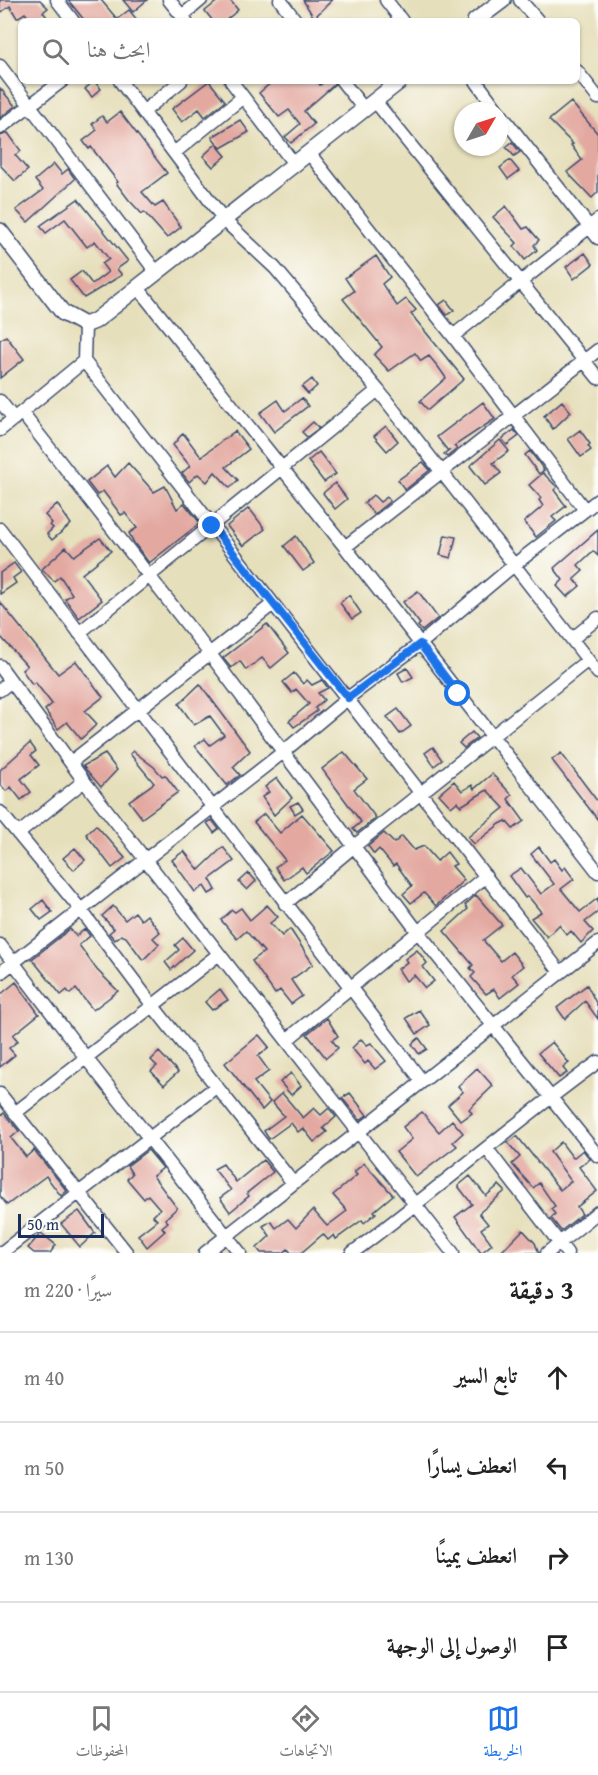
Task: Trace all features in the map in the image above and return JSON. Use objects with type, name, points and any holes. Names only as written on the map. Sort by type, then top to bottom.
[{"type":"street","points":[[57,0],[72,18]]},
{"type":"street","points":[[170,0],[184,18],[201,0]]},
{"type":"street","points":[[280,0],[294,18]]},
{"type":"street","points":[[386,0],[400,18]]},
{"type":"street","points":[[520,0],[535,18]]},
{"type":"street","points":[[479,18],[494,2]]},
{"type":"street","points":[[0,66],[157,273]]},
{"type":"street","points":[[580,75],[598,98]]},
{"type":"street","points":[[0,128],[58,84]]},
{"type":"street","points":[[122,84],[225,221],[275,268],[378,390],[598,673]]},
{"type":"street","points":[[143,112],[177,84]]},
{"type":"street","points":[[233,84],[295,165]]},
{"type":"street","points":[[346,84],[370,105],[521,282],[598,378]]},
{"type":"street","points":[[85,325],[95,321],[225,221],[396,84]]},
{"type":"street","points":[[478,84],[492,102]]},
{"type":"street","points":[[174,153],[243,97]]},
{"type":"street","points":[[508,122],[594,224],[598,237]]},
{"type":"street","points":[[309,153],[453,336],[585,510]]},
{"type":"street","points":[[453,336],[594,224]]},
{"type":"street","points":[[0,231],[63,313],[85,325]]},
{"type":"street","points":[[138,288],[282,466],[598,872]]},
{"type":"street","points":[[85,325],[84,361],[560,972]]},
{"type":"street","points":[[345,547],[598,350]]},
{"type":"street","points":[[0,430],[84,361]]},
{"type":"street","points":[[79,633],[378,390]]},
{"type":"street","points":[[0,401],[18,416],[148,575],[418,932],[598,1156]]},
{"type":"street","points":[[0,973],[282,753],[348,698],[420,644],[514,565],[598,500]]},
{"type":"street","points":[[0,529],[139,710],[210,807],[422,1081]]},
{"type":"street","points":[[71,762],[273,604]]},
{"type":"street","points":[[572,639],[598,618]]},
{"type":"street","points":[[285,904],[588,660]]},
{"type":"street","points":[[0,666],[84,781],[360,1131],[453,1253]]},
{"type":"street","points":[[0,690],[11,681]]},
{"type":"street","points":[[18,834],[84,781]]},
{"type":"street","points":[[0,813],[81,910],[153,1006],[293,1183]]},
{"type":"street","points":[[288,1039],[486,876]]},
{"type":"street","points":[[205,1253],[493,1023],[598,943]]},
{"type":"street","points":[[0,945],[86,1059],[240,1253]]},
{"type":"street","points":[[15,1113],[219,954]]},
{"type":"street","points":[[352,1253],[416,1206],[549,1097],[598,1062]]},
{"type":"street","points":[[1,1253],[78,1191],[217,1086]]},
{"type":"street","points":[[0,1094],[128,1253]]},
{"type":"street","points":[[487,1149],[563,1248]]},
{"type":"street","points":[[547,1253],[563,1248],[598,1212]]},
{"type":"building","points":[[0,0],[40,0],[48,8],[43,12],[48,18],[29,18],[25,13],[17,18],[10,6],[0,13]]},
{"type":"building","points":[[68,0],[101,0],[116,18],[83,18]]},
{"type":"building","points":[[123,0],[147,0],[133,12]]},
{"type":"building","points":[[219,0],[230,0],[238,10],[229,18],[211,18],[205,11]]},
{"type":"building","points":[[303,0],[332,0],[314,18]]},
{"type":"building","points":[[129,10],[136,18],[118,18]]},
{"type":"building","points":[[91,84],[97,84],[101,89],[92,97],[85,89]]},
{"type":"building","points":[[205,84],[211,84],[225,101],[205,117],[199,109],[182,122],[172,109]]},
{"type":"building","points":[[270,84],[335,84],[304,111],[314,124],[291,143],[285,137],[300,124],[289,110],[279,117],[259,93]]},
{"type":"building","points":[[0,88],[15,106],[0,118]]},
{"type":"building","points":[[571,102],[598,134],[598,192],[592,198],[567,172],[582,160],[571,145],[573,144],[549,120]]},
{"type":"building","points":[[120,112],[167,173],[142,192],[155,207],[163,202],[181,227],[167,238],[144,212],[142,214],[129,200],[91,147],[89,149],[83,141],[97,130],[92,124],[102,116],[107,122]]},
{"type":"building","points":[[240,120],[249,132],[221,148],[212,137]]},
{"type":"building","points":[[8,133],[21,151],[15,155],[28,170],[15,181],[0,165],[0,136]]},
{"type":"building","points":[[512,142],[520,152],[514,156],[508,149],[508,145]]},
{"type":"building","points":[[216,144],[226,156],[213,167],[203,156]]},
{"type":"building","points":[[510,160],[519,171],[508,179],[500,168]]},
{"type":"building","points":[[54,164],[62,174],[68,169],[75,179],[28,222],[16,210],[43,190],[35,180]]},
{"type":"building","points":[[78,199],[128,261],[117,269],[122,275],[84,298],[70,280],[82,271],[92,284],[108,272],[102,264],[109,259],[95,241],[87,247],[65,219],[46,233],[40,226]]},
{"type":"building","points":[[506,206],[523,229],[528,227],[539,240],[534,245],[537,250],[525,260],[514,246],[517,243],[493,217]]},
{"type":"building","points":[[585,253],[593,264],[574,279],[566,267]]},
{"type":"building","points":[[376,256],[390,277],[382,284],[397,306],[406,299],[416,310],[411,314],[464,379],[428,410],[420,401],[446,378],[439,368],[429,356],[421,361],[415,353],[389,371],[374,355],[382,347],[343,299],[354,291],[345,278]]},
{"type":"building","points":[[446,300],[454,310],[447,315],[439,305]]},
{"type":"building","points":[[6,336],[24,359],[0,378],[0,340]]},
{"type":"building","points":[[312,379],[317,386],[308,394],[302,387]]},
{"type":"building","points":[[302,398],[308,406],[274,432],[260,413],[278,400],[285,411]]},
{"type":"building","points":[[562,401],[571,412],[553,429],[544,416]]},
{"type":"building","points":[[483,402],[495,419],[454,446],[457,449],[447,457],[444,454],[448,451],[437,437]]},
{"type":"building","points":[[313,422],[319,428],[307,437],[302,432]]},
{"type":"building","points":[[386,426],[398,441],[387,451],[374,436]]},
{"type":"building","points":[[514,430],[519,436],[507,445],[502,439]]},
{"type":"building","points":[[580,430],[590,444],[588,446],[591,450],[581,457],[568,439]]},
{"type":"building","points":[[235,431],[249,449],[226,467],[238,480],[230,488],[215,472],[207,482],[198,474],[189,482],[182,473],[190,466],[173,445],[183,433],[201,457]]},
{"type":"building","points":[[500,440],[509,451],[493,463],[501,473],[485,485],[470,466]]},
{"type":"building","points":[[530,451],[544,470],[539,474],[525,455]]},
{"type":"building","points":[[319,452],[336,474],[324,482],[308,461]]},
{"type":"building","points":[[423,462],[430,470],[405,490],[398,480]]},
{"type":"building","points":[[128,463],[154,492],[165,486],[177,509],[184,503],[200,523],[149,563],[129,533],[137,528],[125,513],[121,515],[103,491],[97,495],[87,482],[107,466],[115,477]]},
{"type":"building","points":[[543,473],[557,487],[554,490],[566,506],[552,517],[556,521],[536,537],[524,522],[543,506],[539,500],[541,498],[529,485]]},
{"type":"building","points":[[335,483],[347,499],[335,509],[323,493]]},
{"type":"building","points":[[373,495],[380,502],[387,497],[390,501],[374,514],[364,503]]},
{"type":"building","points":[[57,504],[71,524],[52,540],[47,534],[53,528],[50,525],[52,523],[45,515]]},
{"type":"building","points":[[249,508],[265,529],[243,546],[227,526]]},
{"type":"building","points":[[598,530],[598,556],[593,551],[578,565],[583,571],[574,579],[580,586],[567,597],[557,586],[563,580],[554,568]]},
{"type":"building","points":[[445,535],[456,537],[451,558],[440,555]]},
{"type":"building","points":[[296,536],[314,563],[303,571],[284,546]]},
{"type":"building","points":[[100,538],[111,551],[82,574],[102,600],[79,618],[65,599],[72,594],[60,576],[54,581],[42,569],[66,547],[74,556]]},
{"type":"building","points":[[14,563],[21,572],[13,578],[16,583],[0,594],[0,573]]},
{"type":"building","points":[[418,591],[438,618],[422,631],[418,626],[420,624],[403,602]]},
{"type":"building","points":[[349,595],[361,613],[352,619],[340,603]]},
{"type":"building","points":[[0,602],[58,674],[76,661],[103,697],[85,711],[97,724],[81,739],[67,722],[58,729],[45,710],[52,704],[35,682],[32,684],[22,670],[27,666],[0,636]]},
{"type":"building","points":[[267,624],[289,653],[271,668],[262,658],[246,670],[240,661],[231,668],[223,658]]},
{"type":"building","points":[[407,668],[413,677],[403,682],[398,673]]},
{"type":"building","points":[[294,673],[303,684],[307,680],[312,685],[322,680],[328,688],[318,693],[324,700],[315,708],[317,711],[294,727],[289,721],[309,704],[296,689],[292,693],[283,682]]},
{"type":"building","points":[[200,684],[250,751],[233,767],[240,775],[227,785],[195,746],[205,739],[210,745],[224,735],[210,716],[194,725],[179,704]]},
{"type":"building","points":[[398,709],[411,726],[400,734],[387,717]]},
{"type":"building","points":[[472,732],[477,738],[464,748],[459,743]]},
{"type":"building","points":[[30,743],[36,751],[31,755],[39,765],[21,779],[31,792],[21,800],[11,787],[6,791],[0,784],[0,770]]},
{"type":"building","points":[[433,747],[442,760],[434,766],[425,753]]},
{"type":"building","points":[[133,751],[162,776],[165,775],[178,792],[142,818],[129,801],[154,783],[130,754]]},
{"type":"building","points":[[344,752],[367,779],[354,789],[376,818],[357,833],[353,829],[361,822],[322,769]]},
{"type":"building","points":[[561,753],[598,802],[598,820],[552,760]]},
{"type":"building","points":[[105,754],[117,770],[101,787],[83,766]]},
{"type":"building","points":[[492,774],[512,795],[508,799],[524,821],[513,829],[506,821],[474,844],[468,837],[504,808],[487,790],[461,806],[457,802],[451,807],[439,794],[454,781],[462,791],[472,785],[474,789]]},
{"type":"building","points":[[277,778],[292,798],[274,815],[262,797],[269,792],[265,787]]},
{"type":"building","points":[[298,802],[303,809],[295,814],[290,806]]},
{"type":"building","points":[[264,814],[280,833],[302,814],[334,851],[306,873],[302,867],[284,880],[275,867],[285,860],[254,822]]},
{"type":"building","points":[[212,820],[219,829],[214,833],[207,823]]},
{"type":"building","points":[[96,825],[125,858],[112,868],[86,834]]},
{"type":"building","points":[[384,833],[394,843],[402,836],[414,850],[424,846],[437,861],[447,852],[456,864],[452,866],[464,880],[436,906],[424,893],[411,903],[403,894],[412,886],[396,864],[393,866],[379,849],[374,854],[368,846]]},
{"type":"building","points":[[223,847],[234,861],[210,879],[216,890],[209,894],[204,886],[195,892],[172,860],[184,851],[199,870]]},
{"type":"building","points":[[539,847],[550,862],[554,859],[562,870],[565,867],[574,879],[561,889],[580,912],[598,898],[598,912],[585,922],[593,931],[581,943],[571,931],[567,935],[559,925],[547,937],[531,918],[541,912],[528,896],[525,898],[509,876],[521,868],[541,894],[554,884],[531,854]]},
{"type":"building","points":[[75,848],[85,860],[74,870],[63,858]]},
{"type":"building","points":[[249,873],[256,881],[247,890],[239,882]]},
{"type":"building","points":[[476,895],[502,925],[483,940],[501,961],[512,952],[523,966],[512,975],[519,983],[500,998],[494,989],[486,994],[471,977],[475,973],[470,968],[473,965],[444,931],[468,909],[465,905]]},
{"type":"building","points":[[43,900],[52,912],[41,920],[32,909]]},
{"type":"building","points":[[267,905],[278,917],[270,923],[282,936],[290,929],[313,964],[291,980],[302,996],[291,1004],[280,990],[275,994],[252,961],[264,952],[246,931],[237,939],[221,920],[232,910],[235,912],[241,908],[250,920]]},
{"type":"building","points":[[113,906],[125,920],[135,912],[141,920],[147,915],[160,932],[153,938],[159,944],[143,960],[126,937],[121,935],[115,940],[109,933],[114,929],[102,916]]},
{"type":"building","points":[[70,929],[76,936],[85,929],[90,936],[79,945],[97,970],[118,991],[93,1010],[76,989],[70,994],[67,990],[61,995],[32,959]]},
{"type":"building","points":[[183,938],[193,950],[171,970],[165,962],[179,950],[175,945]]},
{"type":"building","points":[[417,950],[427,963],[423,967],[434,981],[425,988],[414,975],[406,981],[398,969],[407,962],[405,959]]},
{"type":"building","points":[[16,982],[39,1014],[13,1035],[18,1041],[9,1048],[15,1055],[0,1067],[0,995]]},
{"type":"building","points":[[587,985],[598,1007],[598,1019],[585,1001],[565,1019],[557,1008]]},
{"type":"building","points":[[220,989],[228,1000],[212,1010],[205,1002]]},
{"type":"building","points":[[419,1010],[430,1025],[417,1034],[406,1018]]},
{"type":"building","points":[[327,1018],[338,1036],[332,1040],[338,1048],[326,1058],[307,1034]]},
{"type":"building","points":[[259,1035],[269,1047],[258,1056],[269,1071],[254,1082],[270,1102],[262,1110],[225,1063]]},
{"type":"building","points":[[419,1038],[427,1049],[419,1054],[412,1044]]},
{"type":"building","points":[[361,1039],[367,1045],[371,1043],[386,1061],[375,1069],[368,1061],[365,1064],[352,1048]]},
{"type":"building","points":[[552,1042],[569,1063],[563,1068],[567,1073],[559,1078],[538,1053]]},
{"type":"building","points":[[159,1052],[178,1072],[164,1085],[151,1071],[157,1066],[151,1060]]},
{"type":"building","points":[[477,1068],[493,1086],[469,1109],[472,1113],[461,1121],[448,1105],[463,1092],[458,1086]]},
{"type":"building","points":[[291,1073],[301,1086],[291,1095],[280,1082]]},
{"type":"building","points":[[282,1093],[303,1118],[314,1108],[321,1115],[329,1108],[336,1117],[323,1128],[327,1132],[314,1142],[303,1128],[298,1132],[291,1123],[269,1139],[264,1131],[284,1116],[272,1102]]},
{"type":"building","points":[[350,1093],[367,1115],[360,1120],[342,1098]]},
{"type":"building","points":[[422,1112],[439,1132],[452,1120],[463,1133],[453,1142],[457,1146],[416,1177],[396,1152],[412,1139],[403,1127]]},
{"type":"building","points":[[4,1113],[19,1131],[11,1138],[26,1157],[34,1150],[67,1191],[61,1196],[46,1176],[7,1205],[0,1196],[0,1116]]},
{"type":"building","points":[[517,1136],[560,1190],[571,1181],[550,1152],[561,1142],[573,1158],[583,1150],[590,1159],[579,1167],[597,1191],[577,1207],[582,1214],[561,1231],[551,1218],[555,1214],[551,1209],[555,1206],[539,1183],[533,1188],[512,1164],[520,1157],[508,1143]]},
{"type":"building","points":[[148,1150],[163,1168],[153,1176],[177,1208],[165,1219],[168,1222],[162,1227],[165,1231],[147,1247],[138,1235],[157,1220],[153,1216],[160,1209],[148,1195],[144,1199],[127,1179],[132,1174],[127,1166]]},
{"type":"building","points":[[263,1160],[273,1172],[247,1193],[249,1196],[230,1212],[220,1198],[231,1190],[214,1169],[223,1164],[236,1182]]},
{"type":"building","points":[[364,1163],[393,1195],[374,1211],[376,1213],[364,1223],[362,1220],[336,1239],[334,1235],[328,1240],[323,1234],[301,1253],[291,1253],[288,1249],[283,1253],[261,1253],[257,1248],[270,1236],[263,1226],[271,1221],[276,1228],[288,1219],[296,1228],[313,1210],[327,1226],[347,1211],[333,1195],[357,1175],[354,1172]]},
{"type":"building","points":[[470,1176],[486,1196],[499,1185],[505,1191],[479,1213],[488,1224],[481,1229],[492,1244],[481,1253],[455,1217],[472,1204],[458,1186]]},
{"type":"building","points":[[79,1211],[95,1233],[80,1247],[61,1224]]},
{"type":"building","points":[[523,1230],[535,1243],[539,1253],[500,1253]]},
{"type":"building","points":[[41,1233],[56,1245],[50,1253],[34,1253],[28,1248]]},
{"type":"route","points":[[212,526],[348,698],[420,644],[458,694]]}]
